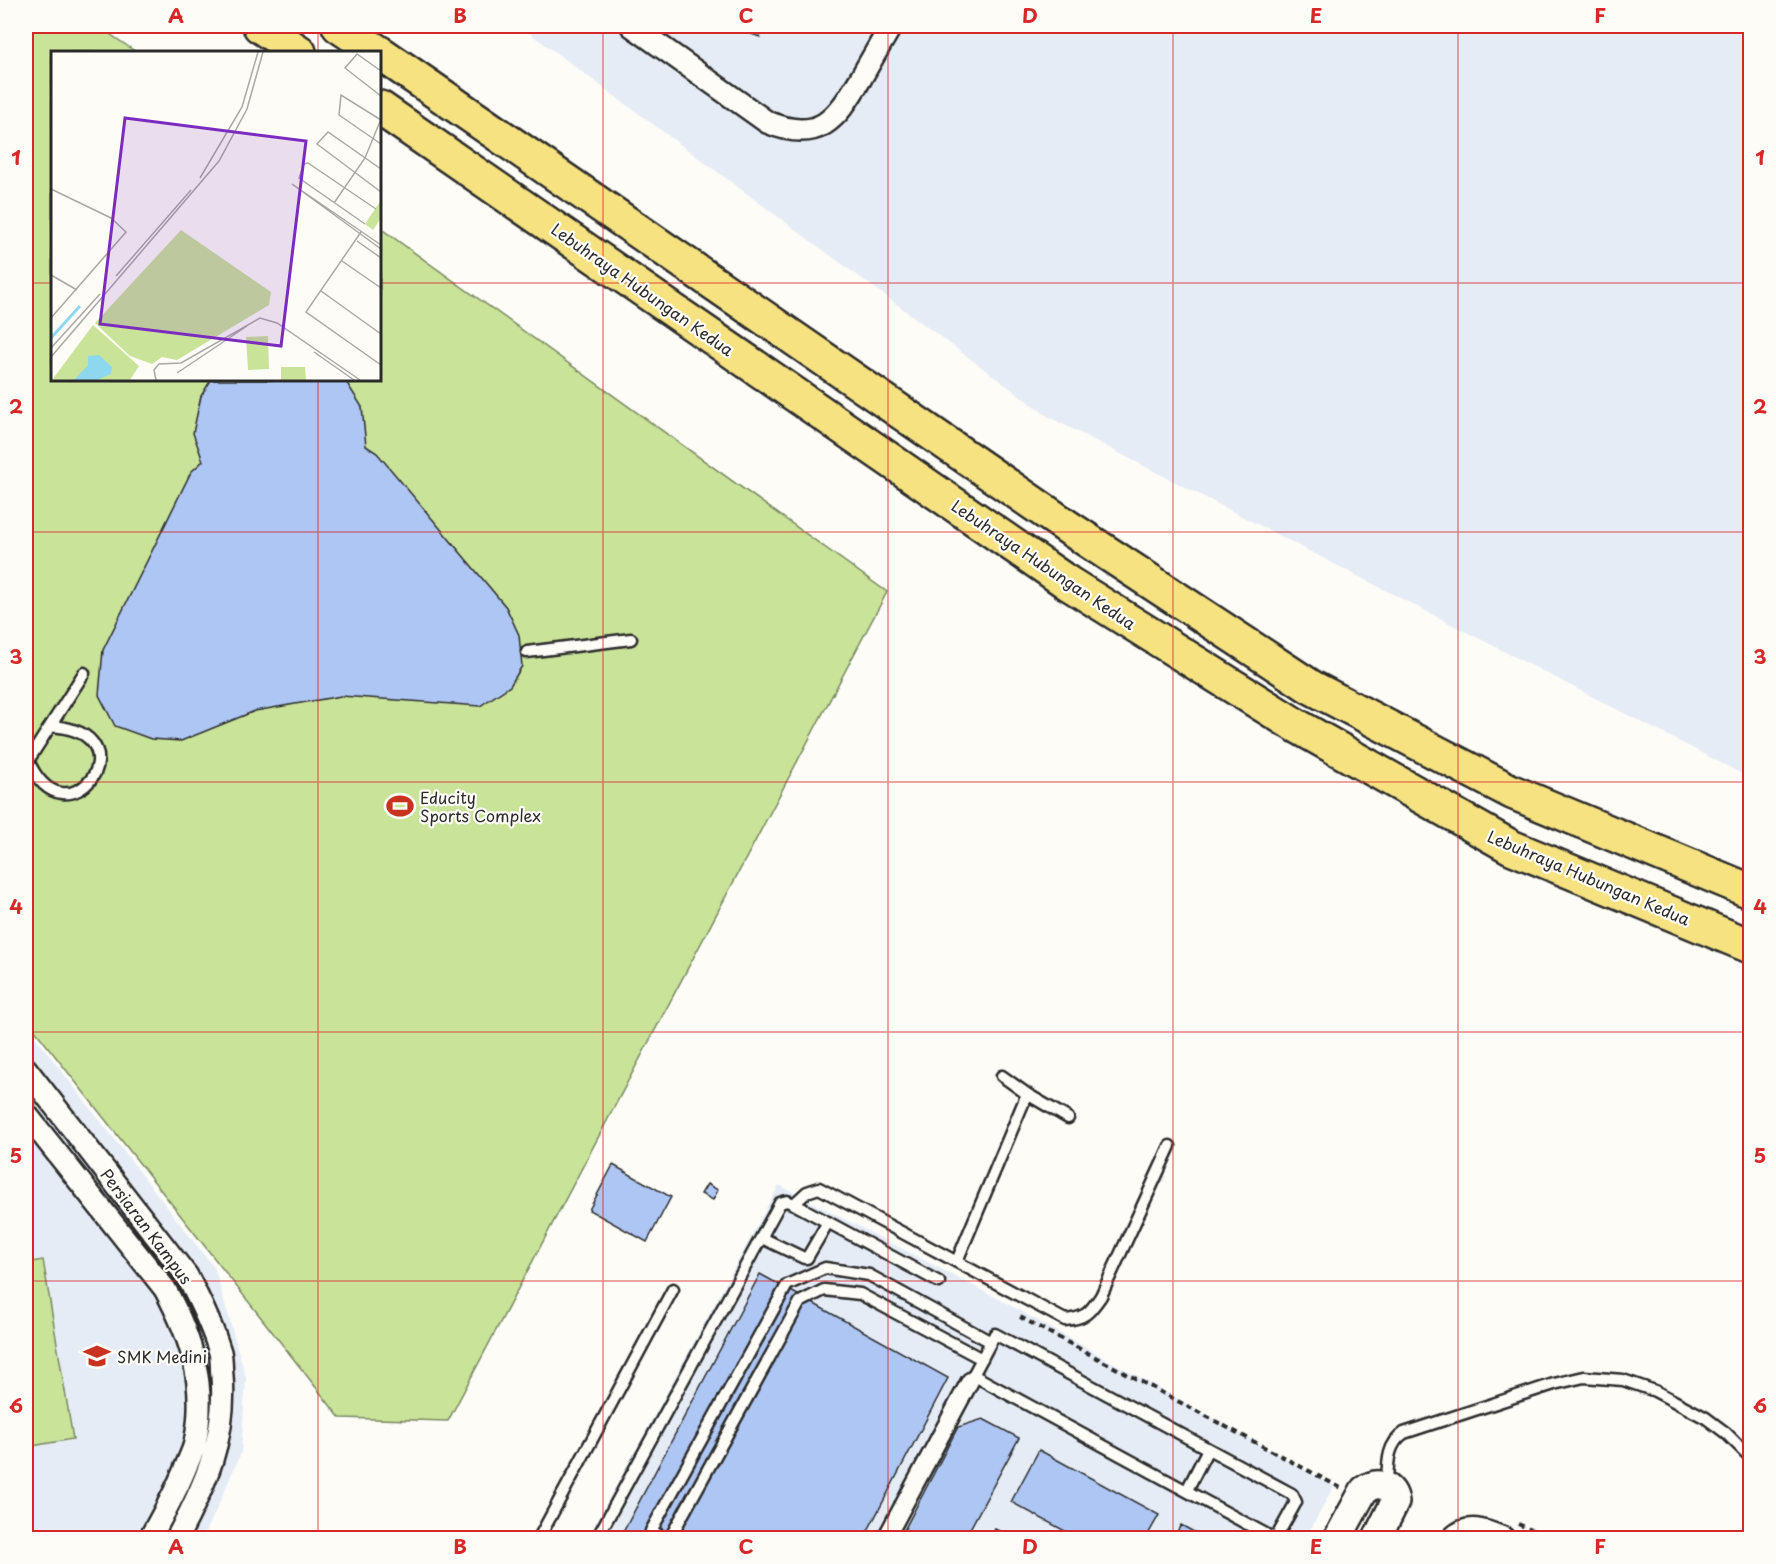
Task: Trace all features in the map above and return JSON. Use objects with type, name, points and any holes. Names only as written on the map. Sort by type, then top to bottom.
[{"type":"highway","points":[[260,26],[298,51]]},
{"type":"highway","points":[[339,26],[376,51]]},
{"type":"highway","points":[[381,54],[1069,528],[1311,687],[1512,792],[1750,891]]},
{"type":"highway","name":"Lebuhraya Hubungan Kedua","points":[[381,109],[1068,583],[1292,723],[1511,847],[1750,946]]},
{"type":"street","points":[[632,26],[767,122],[787,130],[808,130],[829,122],[844,106],[891,26]]},
{"type":"street","name":"Persiaran Kampus","points":[[26,1069],[187,1276],[206,1312],[220,1355],[224,1402],[216,1448],[196,1502],[177,1539]]},
{"type":"street","name":"Persiaran Kampus","points":[[26,1114],[165,1290],[182,1321],[194,1358],[200,1400],[195,1445],[175,1491],[150,1539]]},
{"type":"street","points":[[886,1539],[972,1378]]},
{"type":"street","points":[[1338,1539],[1364,1490],[1377,1484],[1387,1486],[1395,1502],[1377,1539]]},
{"type":"street","points":[[1453,1539],[1466,1530],[1477,1529],[1503,1539]]},
{"type":"lane","points":[[527,652],[631,639]]},
{"type":"lane","points":[[50,726],[75,729],[89,738],[94,746],[98,763],[92,780],[78,791],[60,792],[47,787],[27,762],[50,726],[84,673]]},
{"type":"lane","points":[[1002,1076],[1068,1118]]},
{"type":"lane","points":[[957,1261],[1027,1094]]},
{"type":"lane","points":[[794,1204],[807,1192],[819,1188],[1065,1320],[1080,1318],[1101,1296],[1170,1146]]},
{"type":"lane","points":[[597,1539],[780,1203],[787,1201],[794,1204],[939,1282]]},
{"type":"lane","points":[[762,1238],[807,1258],[828,1222]]},
{"type":"lane","points":[[664,1539],[651,1531],[787,1285],[825,1268],[869,1275],[993,1338],[1208,1449],[1292,1494],[1296,1502],[1274,1539],[1187,1490],[972,1378],[993,1338]]},
{"type":"lane","points":[[539,1539],[673,1289]]},
{"type":"lane","points":[[670,1539],[800,1302],[824,1290],[860,1294],[982,1359]]},
{"type":"lane","points":[[1387,1486],[1389,1452],[1397,1438],[1404,1433],[1554,1384],[1584,1377],[1623,1380],[1655,1391],[1706,1418],[1726,1433],[1750,1458]]},
{"type":"lane","points":[[1187,1490],[1208,1449]]},
{"type":"path","points":[[1020,1317],[1343,1491]]},
{"type":"shaded area","points":[[520,26],[1750,26],[1750,778],[1049,417]]},
{"type":"shaded area","points":[[26,1025],[215,1269],[246,1378],[241,1453],[202,1538],[26,1538]]},
{"type":"shaded area","points":[[779,1185],[999,1299],[1334,1486],[1306,1538],[588,1538]]},
{"type":"green space","name":"Educity Sports Complex","points":[[26,26],[98,26],[135,51],[51,51],[51,381],[381,381],[381,229],[887,592],[448,1421],[340,1418],[26,1019]]},
{"type":"green space","points":[[43,1260],[73,1439],[26,1447],[26,1263]]},
{"type":"building","points":[[729,26],[764,26],[760,37]]},
{"type":"building","points":[[210,381],[346,381],[362,407],[366,446],[377,453],[506,607],[519,635],[522,666],[510,686],[480,706],[341,696],[255,711],[181,741],[151,739],[115,726],[99,695],[103,650],[191,472],[203,461],[193,433],[201,396]]},
{"type":"building","points":[[613,1165],[671,1197],[647,1242],[589,1210]]},
{"type":"building","points":[[707,1184],[718,1190],[713,1200],[701,1194]]},
{"type":"building","points":[[760,1274],[948,1378],[864,1538],[620,1538]]},
{"type":"building","points":[[983,1419],[1019,1438],[965,1538],[900,1538],[958,1427]]},
{"type":"building","points":[[1039,1450],[1159,1515],[1146,1538],[1078,1538],[1011,1502]]},
{"type":"building","points":[[1181,1525],[1205,1538],[1173,1538]]},
{"type":"building","points":[[995,1529],[1013,1538],[990,1538]]},
{"type":"place","name":"Educity Sports Complex","points":[[400,806]]},
{"type":"place","name":"SMK Medini","points":[[97,1356]]}]
